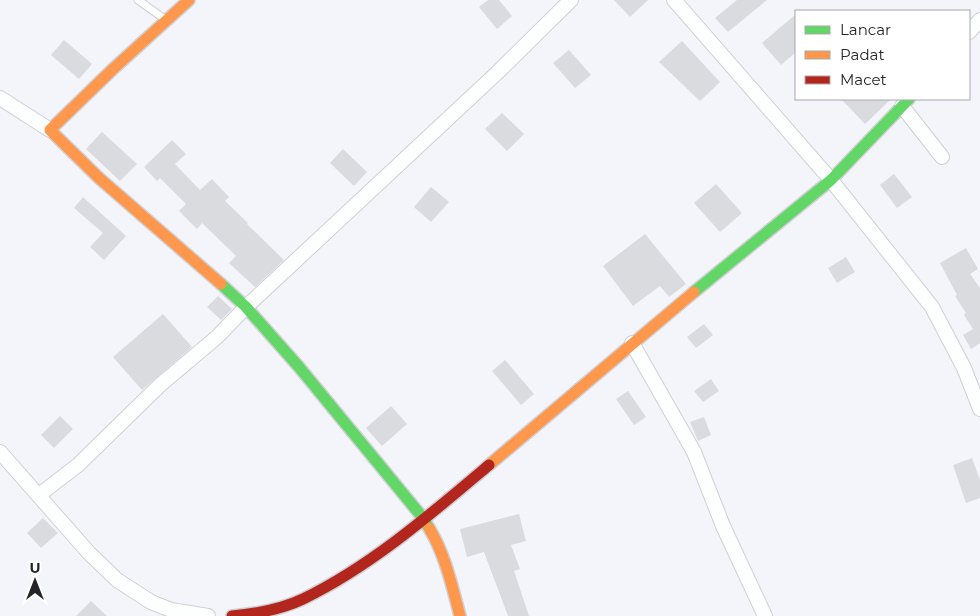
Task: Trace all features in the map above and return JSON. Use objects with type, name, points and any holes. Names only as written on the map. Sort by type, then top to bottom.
[{"type":"street","points":[[50,130],[112,69],[189,0]]},
{"type":"street","points":[[39,495],[78,465],[160,385],[217,336],[491,79],[572,0]]},
{"type":"street","points":[[674,0],[831,180],[932,307],[964,368],[980,409]]},
{"type":"street","points":[[970,31],[980,20]]},
{"type":"street","points":[[0,98],[50,130],[99,178],[246,307],[299,367],[423,518],[436,538],[460,616]]},
{"type":"street","points":[[232,616],[254,614],[302,600],[342,578],[400,538],[472,480],[632,343],[831,180],[905,102],[942,157]]},
{"type":"street","points":[[632,343],[694,452],[723,526],[765,616]]},
{"type":"street","points":[[0,452],[89,553],[117,580],[151,602],[171,610],[208,616]]},
{"type":"lane","points":[[138,0],[166,20]]},
{"type":"building","points":[[488,0],[499,0],[512,16],[497,29],[479,7]]},
{"type":"building","points":[[614,0],[648,0],[630,17]]},
{"type":"building","points":[[737,0],[767,0],[728,32],[715,18]]},
{"type":"building","points":[[795,15],[795,53],[781,65],[762,43]]},
{"type":"building","points":[[64,40],[92,64],[79,79],[51,55]]},
{"type":"building","points":[[682,41],[720,82],[700,101],[659,62]]},
{"type":"building","points":[[569,50],[591,75],[575,88],[553,63]]},
{"type":"building","points":[[842,100],[890,100],[865,124]]},
{"type":"building","points":[[502,113],[524,134],[507,151],[485,129]]},
{"type":"building","points":[[102,132],[137,164],[120,181],[86,149]]},
{"type":"building","points":[[172,140],[186,154],[175,164],[200,190],[212,179],[229,197],[225,201],[284,260],[255,287],[229,263],[236,256],[202,223],[197,229],[179,211],[186,204],[160,178],[157,181],[144,167]]},
{"type":"building","points":[[343,149],[367,172],[354,186],[330,163]]},
{"type":"building","points":[[894,174],[912,197],[897,208],[880,185]]},
{"type":"building","points":[[716,184],[742,213],[720,232],[694,203]]},
{"type":"building","points":[[431,187],[449,202],[431,222],[414,207]]},
{"type":"building","points":[[83,197],[126,236],[104,260],[90,247],[103,233],[74,208]]},
{"type":"building","points":[[645,234],[686,284],[669,297],[660,286],[633,306],[603,266]]},
{"type":"building","points":[[966,248],[978,269],[970,274],[980,288],[980,343],[971,349],[963,335],[973,329],[964,315],[966,313],[955,296],[957,295],[940,263]]},
{"type":"building","points":[[846,257],[855,272],[837,283],[828,268]]},
{"type":"building","points":[[218,296],[232,309],[221,320],[207,307]]},
{"type":"building","points":[[163,314],[192,347],[142,390],[113,357]]},
{"type":"building","points":[[704,324],[713,335],[696,348],[687,337]]},
{"type":"building","points":[[505,360],[534,394],[521,405],[492,371]]},
{"type":"building","points":[[711,379],[719,391],[703,402],[694,391]]},
{"type":"building","points":[[628,391],[646,417],[634,425],[616,399]]},
{"type":"building","points":[[391,406],[407,424],[382,446],[366,428]]},
{"type":"building","points":[[60,416],[73,429],[54,448],[41,435]]},
{"type":"building","points":[[704,417],[711,435],[698,441],[690,422]]},
{"type":"building","points":[[972,458],[980,480],[980,498],[966,503],[953,465]]},
{"type":"building","points":[[519,514],[526,541],[511,545],[520,569],[514,571],[529,616],[508,616],[484,552],[467,557],[460,529]]},
{"type":"building","points":[[43,518],[58,533],[41,548],[27,533]]},
{"type":"building","points":[[91,601],[107,616],[76,616]]},
{"type":"traffic: fast","points":[[694,292],[831,180],[908,100]]},
{"type":"traffic: fast","points":[[221,284],[246,307],[299,367],[423,518],[429,528]]},
{"type":"traffic: slow","points":[[189,0],[113,69],[50,130],[99,178],[221,284]]},
{"type":"traffic: slow","points":[[489,465],[694,292]]},
{"type":"traffic: slow","points":[[429,528],[444,559],[460,616]]},
{"type":"traffic: jam","points":[[232,616],[286,606],[328,586],[400,538],[489,465]]}]
